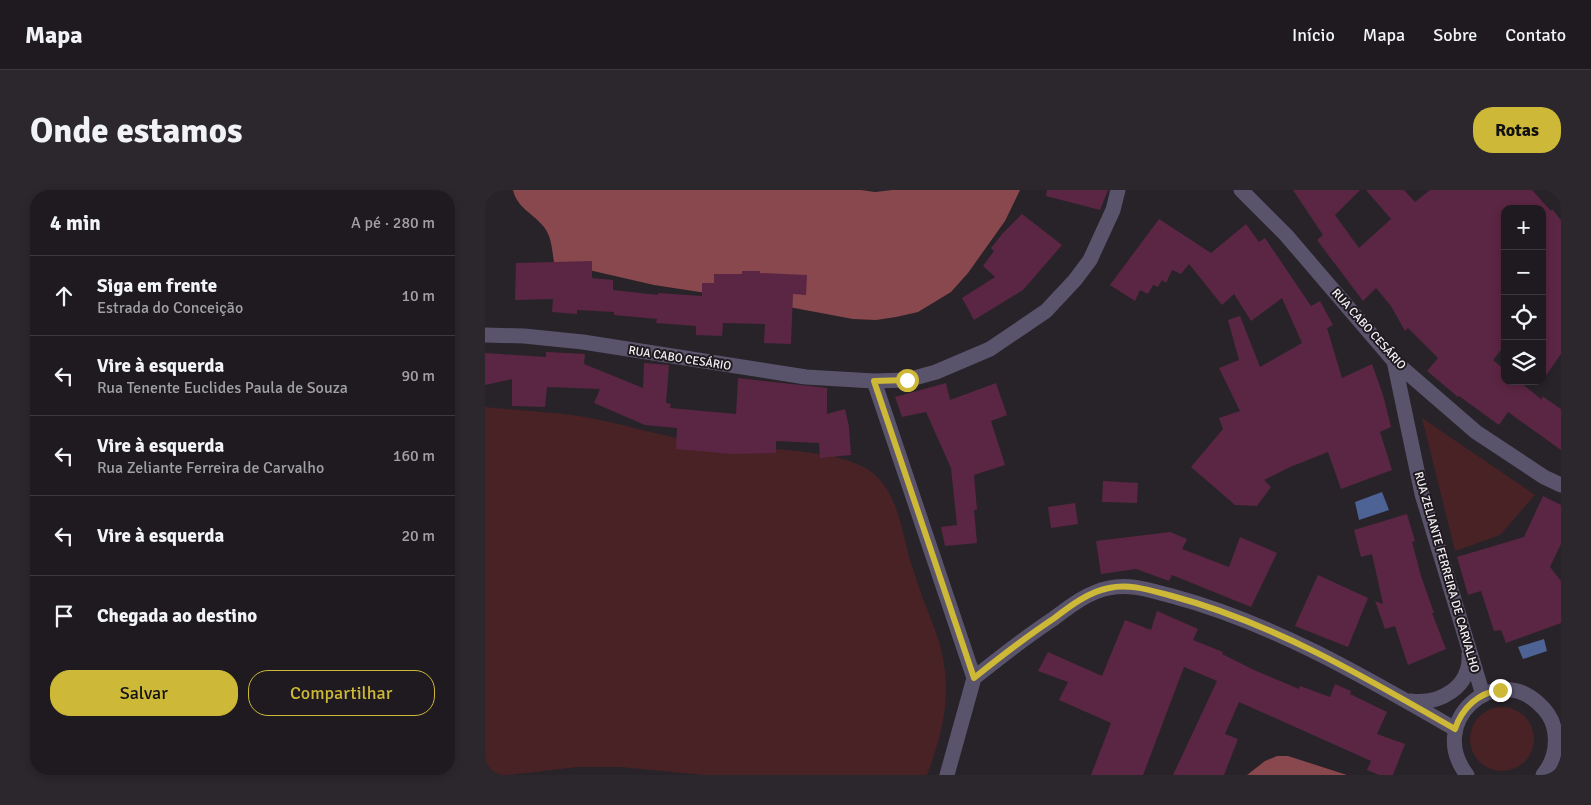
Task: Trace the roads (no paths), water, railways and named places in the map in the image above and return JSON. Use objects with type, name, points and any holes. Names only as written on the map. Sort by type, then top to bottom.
[{"type":"street","name":"RUA CABO CESÁRIO","points":[[485,335],[524,336],[583,342],[806,377],[874,381],[907,380],[936,372],[990,349],[1046,312],[1090,260],[1113,210],[1118,190]]},
{"type":"street","name":"RUA CABO CESÁRIO","points":[[1241,190],[1286,235],[1394,361],[1476,432],[1544,477],[1561,485]]},
{"type":"street","name":"RUA ZELIANTE FERREIRA DE CARVALHO","points":[[1394,361],[1422,494],[1483,695]]},
{"type":"street","points":[[874,381],[974,678],[947,775]]},
{"type":"street","points":[[974,678],[1012,647],[1094,592],[1110,588],[1143,588],[1207,606],[1298,644],[1377,684],[1455,729]]},
{"type":"street","points":[[1407,701],[1423,702],[1434,700],[1454,690],[1467,671],[1468,645]]},
{"type":"street","points":[[1467,775],[1456,757],[1454,746],[1455,729],[1459,718],[1465,708],[1483,695],[1500,690],[1517,691],[1532,698],[1545,710],[1553,725],[1555,748],[1550,764],[1543,775]]},
{"type":"water","points":[[1382,492],[1389,510],[1359,520],[1355,502]]},
{"type":"water","points":[[1544,639],[1547,651],[1523,659],[1518,647]]}]
